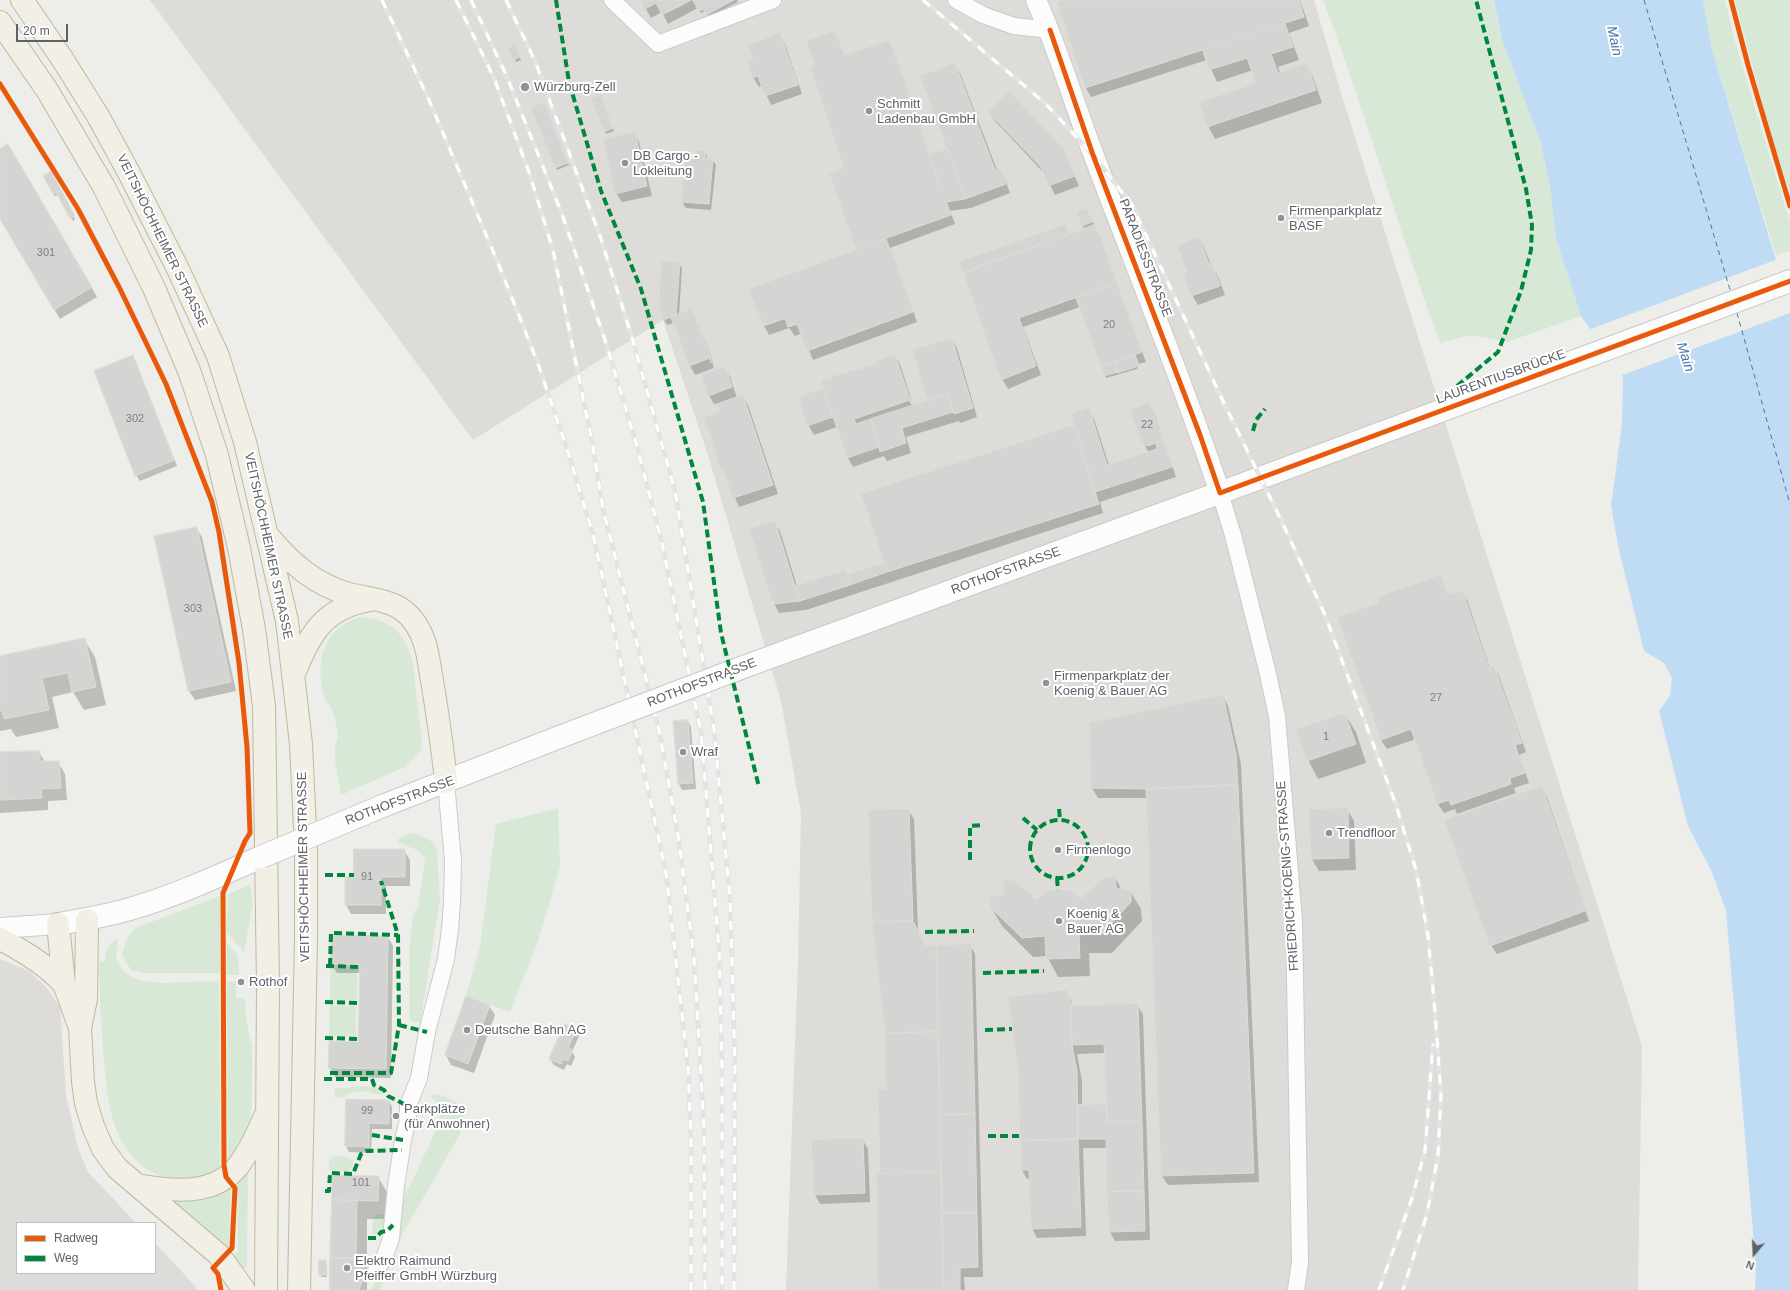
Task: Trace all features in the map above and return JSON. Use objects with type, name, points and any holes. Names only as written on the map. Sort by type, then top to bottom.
[{"type":"highway","name":"VEITSHÖCHHEIMER STRASSE","points":[[22,0],[63,60],[98,116],[128,171],[180,274],[218,356],[245,442],[268,536],[286,621],[293,677],[301,744],[306,850],[306,946],[299,1290]]},
{"type":"highway","points":[[0,22],[47,90],[104,187],[154,288],[190,373],[217,455],[244,578],[254,629],[264,706],[268,904],[266,1290]]},
{"type":"highway","points":[[268,536],[298,568],[331,588],[348,594],[375,599],[398,607],[410,616],[417,626],[424,642],[442,739],[446,782]]},
{"type":"highway","points":[[293,677],[302,653],[318,626],[329,616],[342,608],[357,602],[375,599]]},
{"type":"highway","points":[[87,920],[86,999],[80,1028],[83,1082],[86,1103],[93,1126],[103,1149],[117,1168],[219,1255],[244,1290]]},
{"type":"highway","points":[[58,924],[64,984],[80,1028]]},
{"type":"highway","points":[[0,939],[42,964],[64,984]]},
{"type":"highway","points":[[136,1185],[177,1191],[195,1190],[208,1186],[226,1177],[242,1160],[268,1111]]},
{"type":"main road","name":"LAURENTIUSBRÜCKE","points":[[1220,493],[1790,281]]},
{"type":"main road","name":"ROTHOFSTRASSE","points":[[58,924],[87,920],[131,909],[189,888],[384,805],[557,738],[738,669],[1220,493]]},
{"type":"street","points":[[612,0],[658,44],[773,0]]},
{"type":"street","points":[[956,0],[983,15],[1014,26],[1050,30]]},
{"type":"street","name":"PARADIESSTRASSE","points":[[1036,0],[1050,30],[1093,155],[1198,428],[1220,493]]},
{"type":"street","name":"FRIEDRICH-KOENIG-STRASSE","points":[[1220,493],[1233,535],[1277,716],[1294,921],[1300,1262],[1296,1290]]},
{"type":"street","points":[[375,1273],[385,1256],[391,1238],[396,1186],[408,1119],[408,1106],[419,1078],[427,1032],[446,959],[452,903],[453,861],[446,782]]},
{"type":"street","points":[[0,928],[58,924]]},
{"type":"shaded area","points":[[150,0],[1314,0],[1341,93],[1642,1046],[1638,1290],[786,1290],[798,964],[801,813],[781,701],[708,455],[663,320],[473,440]]},
{"type":"shaded area","points":[[0,959],[29,971],[46,987],[60,1007],[66,1095],[78,1148],[88,1172],[135,1222],[16,1222],[16,1274],[156,1274],[156,1244],[196,1287],[196,1290],[0,1290]]},
{"type":"green space","points":[[1323,0],[1494,0],[1502,40],[1540,141],[1550,185],[1556,239],[1581,316],[1507,342],[1471,335],[1440,343],[1410,257],[1354,85]]},
{"type":"green space","points":[[1703,0],[1725,0],[1735,42],[1790,223],[1790,251],[1776,255],[1712,50]]},
{"type":"green space","points":[[1735,0],[1790,0],[1790,192],[1771,136]]},
{"type":"green space","points":[[361,617],[371,618],[388,624],[394,628],[404,640],[408,648],[412,658],[422,741],[420,752],[405,767],[341,795],[335,755],[338,734],[334,714],[326,701],[322,688],[320,675],[321,662],[329,639],[337,629],[348,622]]},
{"type":"green space","points":[[558,808],[560,867],[536,947],[510,1012],[466,996],[480,947],[496,824]]},
{"type":"green space","points":[[414,833],[424,837],[435,846],[437,853],[440,899],[420,1022],[413,1022],[410,1020],[410,944],[413,915],[418,908],[425,860],[420,852],[398,841],[399,838],[405,835]]},
{"type":"green space","points":[[250,885],[253,903],[244,952],[226,932],[228,894]]},
{"type":"green space","points":[[220,896],[220,973],[143,973],[131,970],[122,955],[127,938],[135,928]]},
{"type":"green space","points":[[118,938],[116,959],[125,973],[139,980],[162,983],[219,981],[220,1169],[212,1173],[188,1180],[172,1179],[156,1174],[140,1164],[128,1152],[113,1121],[104,1067],[99,962],[105,961],[108,948]]},
{"type":"green space","points":[[227,943],[238,955],[239,975],[227,975]]},
{"type":"green space","points":[[330,969],[357,969],[357,1000],[330,1000]]},
{"type":"green space","points":[[236,981],[236,998],[245,998],[246,1020],[252,1047],[252,1102],[248,1128],[244,1141],[228,1163],[227,982]]},
{"type":"green space","points":[[330,1005],[356,1006],[356,1037],[329,1036]]},
{"type":"green space","points":[[354,1086],[375,1087],[383,1091],[383,1093],[380,1095],[366,1091],[351,1092],[343,1097],[335,1097],[334,1090],[336,1088],[348,1088]]},
{"type":"green space","points":[[433,1094],[450,1099],[465,1110],[460,1134],[403,1233],[380,1290],[370,1290],[383,1270],[401,1198],[411,1184],[439,1123],[441,1110],[438,1104],[431,1097]]},
{"type":"green space","points":[[333,1156],[345,1156],[353,1160],[353,1165],[348,1172],[329,1170],[329,1160]]},
{"type":"green space","points":[[245,1171],[248,1173],[247,1267],[243,1269],[234,1255],[238,1252],[237,1178]]},
{"type":"green space","points":[[229,1184],[231,1189],[229,1244],[227,1245],[191,1216],[169,1201],[170,1198]]},
{"type":"green space","points":[[376,1214],[382,1214],[386,1217],[386,1229],[380,1230],[375,1235],[372,1233],[373,1219]]},
{"type":"water","name":"Main","points":[[1494,0],[1703,0],[1712,50],[1790,306],[1790,1290],[1755,1290],[1756,1268],[1726,911],[1712,872],[1688,826],[1659,711],[1670,696],[1672,678],[1664,663],[1644,651],[1619,550],[1611,506],[1622,425],[1623,377],[1581,316],[1556,239],[1550,185],[1540,141],[1502,40]]},
{"type":"pier","points":[[1778,259],[1790,299],[1790,313],[1620,376],[1588,330]]},
{"type":"building","points":[[640,0],[677,0],[680,6],[662,15],[656,3],[645,9]]},
{"type":"building","points":[[677,0],[691,0],[680,6]]},
{"type":"building","points":[[693,0],[734,0],[706,15],[703,9],[699,11]]},
{"type":"building","points":[[1064,0],[1299,0],[1304,17],[1085,88],[1057,2]]},
{"type":"building","points":[[1285,24],[1293,47],[1271,54],[1278,73],[1307,63],[1316,90],[1207,127],[1199,102],[1256,83],[1247,58],[1209,70],[1203,51]]},
{"type":"building","name":"Schmitt Ladenbau GmbH","points":[[835,31],[844,55],[889,40],[951,215],[856,249],[829,173],[844,168],[810,68],[815,66],[806,41]]},
{"type":"building","points":[[780,33],[798,85],[765,96],[758,76],[752,78],[747,61],[753,59],[748,45]]},
{"type":"building","points":[[515,44],[520,57],[513,60],[508,48]]},
{"type":"building","points":[[955,63],[995,170],[1000,168],[1006,184],[965,199],[920,76]]},
{"type":"building","points":[[1009,91],[1064,149],[1075,176],[1048,186],[1041,167],[988,112]]},
{"type":"building","points":[[601,95],[613,128],[604,132],[591,98]]},
{"type":"building","points":[[544,102],[568,163],[555,168],[531,108]]},
{"type":"building","name":"DB Cargo - Lokleitung","points":[[635,132],[647,186],[615,194],[603,139]]},
{"type":"building","points":[[8,144],[92,287],[54,310],[0,219],[0,149]]},
{"type":"building","points":[[948,149],[965,199],[945,202],[929,154]]},
{"type":"building","points":[[696,150],[705,151],[705,158],[713,158],[709,204],[681,202],[685,157],[696,157]]},
{"type":"building","points":[[51,171],[61,190],[53,194],[43,176]]},
{"type":"building","points":[[61,190],[75,216],[70,219],[56,192]]},
{"type":"building","points":[[1087,208],[1092,222],[1081,226],[1077,212]]},
{"type":"building","points":[[1066,224],[1069,234],[963,273],[959,262]]},
{"type":"building","points":[[1094,225],[1116,283],[1019,318],[1036,366],[1001,380],[963,273]]},
{"type":"building","points":[[1199,237],[1209,264],[1212,263],[1220,286],[1191,296],[1183,274],[1187,272],[1177,245]]},
{"type":"building","points":[[886,239],[913,312],[807,351],[797,324],[788,327],[785,318],[763,326],[749,289]]},
{"type":"building","points":[[661,261],[680,262],[676,315],[663,320],[659,303]]},
{"type":"building","points":[[1116,283],[1142,352],[1101,367],[1076,298]]},
{"type":"building","points":[[692,309],[710,358],[689,366],[671,317]]},
{"type":"building","points":[[952,338],[973,408],[954,414],[948,394],[928,401],[912,350]]},
{"type":"building","points":[[895,354],[910,400],[854,419],[856,424],[871,419],[879,447],[847,458],[821,381],[832,378],[832,376],[877,364],[876,361]]},
{"type":"building","points":[[133,355],[174,460],[135,476],[94,371]]},
{"type":"building","points":[[1135,355],[1138,363],[1136,367],[1117,373],[1114,362]]},
{"type":"building","points":[[1114,362],[1117,372],[1104,376],[1101,367]]},
{"type":"building","points":[[725,367],[732,387],[708,396],[701,374]]},
{"type":"building","points":[[824,388],[833,417],[807,426],[798,397]]},
{"type":"building","points":[[948,394],[953,412],[902,428],[906,443],[880,452],[871,419]]},
{"type":"building","points":[[743,395],[773,485],[733,498],[704,417],[720,411],[718,404]]},
{"type":"building","points":[[1149,402],[1163,440],[1148,446],[1142,443],[1130,410]]},
{"type":"building","points":[[1089,408],[1107,465],[1157,449],[1156,443],[1163,440],[1172,467],[1095,492],[1071,414]]},
{"type":"building","points":[[1074,425],[1099,504],[887,572],[861,494]]},
{"type":"building","points":[[775,521],[800,601],[773,604],[749,529]]},
{"type":"building","points":[[197,527],[231,682],[188,691],[154,536]]},
{"type":"building","points":[[884,563],[887,572],[850,585],[847,575]]},
{"type":"building","points":[[845,570],[850,585],[800,601],[795,586]]},
{"type":"building","points":[[1441,575],[1448,595],[1462,590],[1489,668],[1494,666],[1522,743],[1515,745],[1525,773],[1510,778],[1511,784],[1451,805],[1449,800],[1437,804],[1411,729],[1381,740],[1337,617],[1379,603],[1377,597]]},
{"type":"building","points":[[85,638],[96,687],[72,692],[68,673],[42,678],[49,710],[4,719],[2,710],[0,711],[0,656]]},
{"type":"building","points":[[1223,695],[1236,754],[1238,785],[1146,789],[1091,788],[1089,723]]},
{"type":"building","points":[[1345,713],[1356,744],[1307,761],[1296,729]]},
{"type":"building","name":"Wraf","points":[[688,720],[693,783],[678,784],[673,721]]},
{"type":"building","points":[[40,751],[40,761],[59,761],[61,788],[41,789],[42,798],[0,800],[0,752]]},
{"type":"building","points":[[1238,785],[1254,1173],[1161,1176],[1146,789]]},
{"type":"building","points":[[1542,786],[1585,911],[1490,946],[1444,820]]},
{"type":"building","name":"Trendfloor","points":[[1348,808],[1349,858],[1311,859],[1309,809]]},
{"type":"building","points":[[909,809],[913,921],[872,922],[868,810]]},
{"type":"building","points":[[354,849],[405,849],[405,877],[381,877],[381,905],[345,905],[345,877],[353,877]]},
{"type":"building","name":"Koenig & Bauer AG","points":[[1115,876],[1116,887],[1119,889],[1131,890],[1131,902],[1102,934],[1079,934],[1080,958],[1046,959],[1045,936],[1022,938],[990,907],[990,896],[1000,896],[1004,893],[1003,880],[1014,880],[1037,900],[1047,891],[1058,890],[1068,890],[1081,898],[1105,877]]},
{"type":"building","points":[[913,921],[925,945],[936,945],[938,1032],[885,1033],[872,922]]},
{"type":"building","points":[[331,935],[388,936],[386,1069],[328,1068],[329,1041],[358,1042],[360,965],[330,964]]},
{"type":"building","points":[[971,944],[975,1114],[940,1115],[936,945]]},
{"type":"building","points":[[1067,990],[1071,1005],[1072,1045],[1077,1071],[1078,1139],[1020,1141],[1018,1071],[1008,997]]},
{"type":"building","name":"Deutsche Bahn AG","points":[[466,996],[490,1005],[468,1064],[445,1055]]},
{"type":"building","points":[[1138,1004],[1142,1121],[1107,1122],[1104,1044],[1072,1045],[1071,1005]]},
{"type":"building","points":[[565,1024],[576,1030],[568,1048],[573,1050],[568,1061],[563,1059],[561,1064],[549,1059]]},
{"type":"building","points":[[938,1032],[941,1172],[880,1173],[878,1089],[886,1089],[885,1033]]},
{"type":"building","points":[[346,1099],[389,1100],[389,1124],[369,1123],[369,1147],[345,1146]]},
{"type":"building","points":[[1106,1104],[1107,1122],[1142,1121],[1144,1191],[1107,1192],[1106,1139],[1078,1139],[1077,1105]]},
{"type":"building","points":[[975,1114],[977,1213],[942,1213],[940,1115]]},
{"type":"building","points":[[863,1138],[865,1193],[814,1195],[811,1140]]},
{"type":"building","points":[[1078,1139],[1081,1227],[1031,1229],[1029,1170],[1021,1170],[1020,1141]]},
{"type":"building","points":[[941,1172],[944,1290],[878,1290],[876,1174]]},
{"type":"building","points":[[332,1175],[379,1176],[378,1201],[332,1200]]},
{"type":"building","points":[[1144,1191],[1145,1231],[1109,1232],[1107,1192]]},
{"type":"building","points":[[332,1200],[357,1200],[356,1258],[330,1258]]},
{"type":"building","points":[[942,1213],[977,1213],[978,1267],[960,1268],[960,1290],[944,1290]]},
{"type":"building","name":"Elektro Raimund Pfeiffer GmbH Würzburg","points":[[330,1258],[364,1259],[363,1278],[359,1290],[330,1290]]},
{"type":"building","points":[[319,1260],[326,1260],[327,1275],[319,1275]]},
{"type":"ferry route","points":[[1644,0],[1731,293]]},
{"type":"ferry route","points":[[1737,313],[1790,504]]},
{"type":"railway","points":[[382,0],[429,100],[498,263],[537,361],[570,458],[594,538],[666,873],[688,1067],[691,1140],[691,1290]]},
{"type":"railway","points":[[456,0],[494,78],[529,172],[553,250],[593,447],[603,509],[659,730],[679,841],[694,958],[704,1127],[705,1290]]},
{"type":"railway","points":[[471,0],[507,77],[562,214],[606,343],[636,443],[662,543],[701,732],[719,949],[722,1066],[722,1290]]},
{"type":"railway","points":[[506,0],[535,61],[600,236],[631,334],[675,491],[714,729],[730,899],[735,1065],[734,1290]]},
{"type":"railway","points":[[923,0],[1046,104],[1093,155],[1132,205],[1325,615],[1396,805],[1416,870],[1428,936],[1441,1094],[1438,1156],[1427,1214],[1403,1290]]},
{"type":"railway","points":[[1379,1290],[1412,1198],[1425,1151],[1433,1044]]},
{"type":"marked path","points":[[556,0],[569,82],[601,191],[641,289],[703,502],[721,633],[759,787]]},
{"type":"marked path","points":[[1457,386],[1498,352],[1521,291],[1531,250],[1532,225],[1526,189],[1476,0]]},
{"type":"marked path","points":[[1253,431],[1256,420],[1265,409]]},
{"type":"marked path","points":[[1059,809],[1060,819]]},
{"type":"marked path","points":[[1023,818],[1037,830]]},
{"type":"marked path","points":[[1059,820],[1070,822],[1083,833],[1086,838],[1088,849],[1086,860],[1075,873],[1070,876],[1059,878],[1048,876],[1035,865],[1032,860],[1030,849],[1032,838],[1043,825],[1048,822],[1059,820]]},
{"type":"marked path","points":[[970,860],[970,826],[982,825]]},
{"type":"marked path","points":[[325,875],[354,875]]},
{"type":"marked path","points":[[1057,878],[1058,890]]},
{"type":"marked path","points":[[330,1073],[391,1073],[399,1025],[398,935],[381,881]]},
{"type":"marked path","points":[[925,932],[974,931]]},
{"type":"marked path","points":[[330,966],[331,933],[398,935]]},
{"type":"marked path","points":[[326,966],[360,967]]},
{"type":"marked path","points":[[983,973],[1044,971]]},
{"type":"marked path","points":[[325,1002],[359,1003]]},
{"type":"marked path","points":[[399,1025],[427,1032]]},
{"type":"marked path","points":[[985,1030],[1012,1029]]},
{"type":"marked path","points":[[325,1038],[358,1039]]},
{"type":"marked path","points":[[324,1079],[372,1079],[374,1085],[384,1090],[388,1096],[408,1106]]},
{"type":"marked path","points":[[372,1135],[403,1140]]},
{"type":"marked path","points":[[988,1136],[1019,1136]]},
{"type":"marked path","points":[[325,1191],[329,1191],[330,1173],[353,1174],[361,1154],[366,1151],[402,1150]]},
{"type":"marked path","points":[[368,1238],[376,1238],[381,1232],[387,1231],[393,1225]]},
{"type":"cycle path","points":[[1731,0],[1748,65],[1790,206]]},
{"type":"cycle path","points":[[1050,30],[1093,155],[1200,435],[1220,493],[1790,281]]},
{"type":"cycle path","points":[[0,84],[78,209],[119,287],[166,384],[212,502],[219,532],[239,663],[247,747],[250,833],[245,841],[223,893],[224,1165],[226,1177],[235,1188],[232,1248],[213,1268],[218,1274],[221,1290]]},
{"type":"place","name":"Würzburg-Zell","points":[[525,87]]},
{"type":"place","name":"Schmitt Ladenbau GmbH","points":[[869,111]]},
{"type":"place","name":"DB Cargo - Lokleitung","points":[[625,163]]},
{"type":"place","name":"Firmenparkplatz BASF","points":[[1281,218]]},
{"type":"place","name":"Firmenparkplatz der Koenig & Bauer AG","points":[[1046,683]]},
{"type":"place","name":"Wraf","points":[[683,752]]},
{"type":"place","name":"Trendfloor","points":[[1329,833]]},
{"type":"place","name":"Firmenlogo","points":[[1058,850]]},
{"type":"place","name":"Koenig & Bauer AG","points":[[1059,921]]},
{"type":"place","name":"Rothof","points":[[241,982]]},
{"type":"place","name":"Deutsche Bahn AG","points":[[467,1030]]},
{"type":"place","name":"Parkplätze (für Anwohner)","points":[[396,1116]]},
{"type":"place","name":"Elektro Raimund Pfeiffer GmbH Würzburg","points":[[347,1268]]}]
